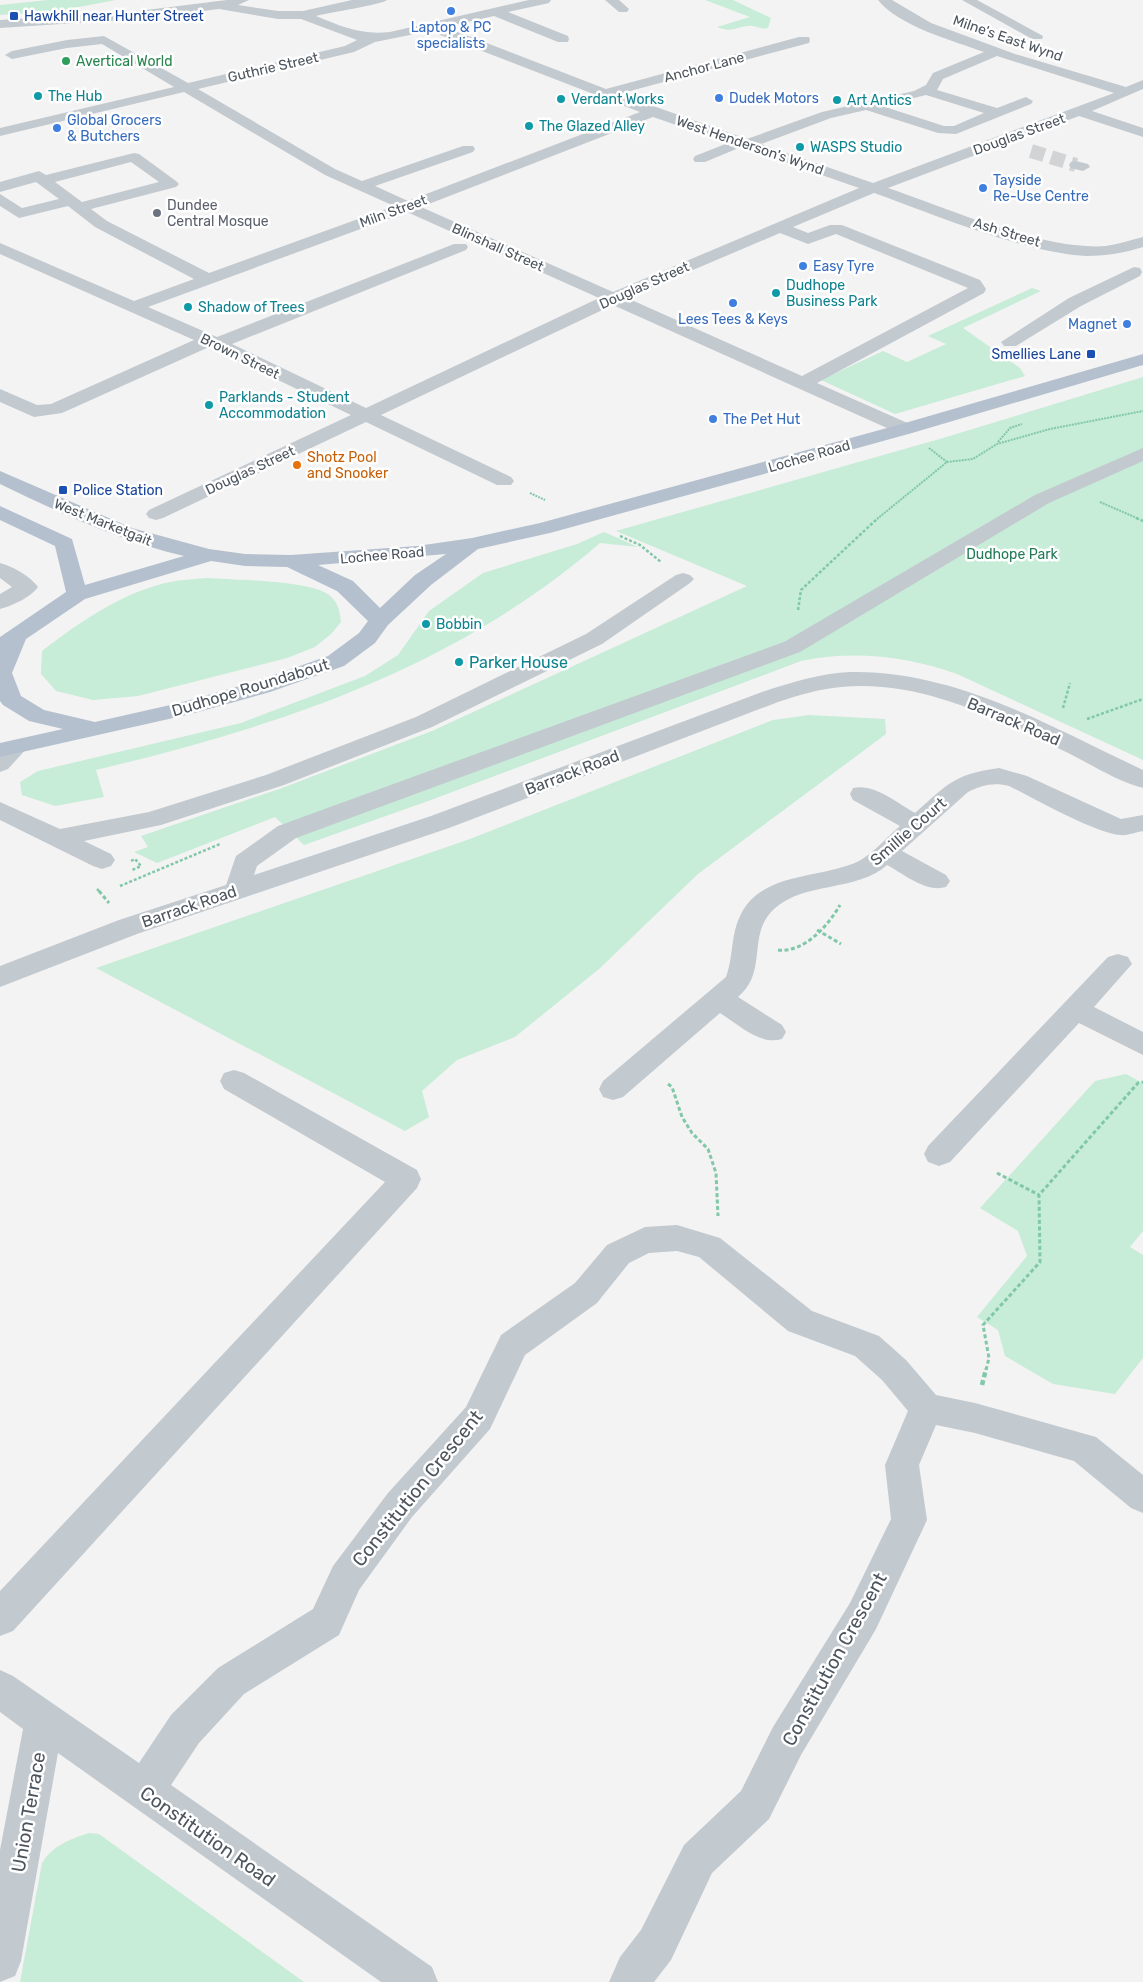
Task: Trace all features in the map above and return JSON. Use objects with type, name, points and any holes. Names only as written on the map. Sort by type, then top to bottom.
[{"type":"main road","name":"Lochee Road","points":[[291,562],[389,555],[472,544],[593,516],[905,429],[1143,359]]},
{"type":"main road","name":"West Marketgait","points":[[0,477],[120,532],[166,547],[210,555]]},
{"type":"main road","name":"West Marketgait","points":[[0,512],[65,543],[77,594]]},
{"type":"main road","name":"Lochee Road","points":[[380,620],[423,580],[472,544]]},
{"type":"main road","name":"Dudhope Roundabout","points":[[210,555],[245,560],[291,562],[345,586],[380,620],[367,638],[336,662],[262,687],[183,709],[95,728],[37,716],[11,700],[1,672],[7,643],[77,594],[210,555]]},
{"type":"main road","points":[[8,748],[95,728]]},
{"type":"street","points":[[24,22],[110,10],[150,0]]},
{"type":"street","points":[[170,0],[183,5],[221,6],[278,15],[303,15],[360,2],[381,0]]},
{"type":"street","points":[[221,6],[243,0]]},
{"type":"street","name":"Guthrie Street","points":[[0,132],[349,49],[372,38],[390,36],[545,0]]},
{"type":"street","points":[[611,0],[623,8]]},
{"type":"street","name":"Milne's East Wynd","points":[[884,0],[896,10],[924,25],[996,52],[1088,82],[1136,88]]},
{"type":"street","points":[[968,0],[1037,36]]},
{"type":"street","points":[[282,3],[295,8],[303,15],[354,36],[372,38]]},
{"type":"street","points":[[0,24],[138,15],[200,6]]},
{"type":"street","points":[[494,11],[563,39]]},
{"type":"street","name":"West Henderson's Wynd","points":[[430,26],[653,112],[873,188]]},
{"type":"street","name":"Blinshall Street","points":[[12,55],[67,44],[104,40],[330,172],[905,429]]},
{"type":"street","name":"Anchor Lane","points":[[604,94],[804,40]]},
{"type":"street","points":[[700,159],[827,115],[897,101],[926,91],[931,88],[938,76],[996,52]]},
{"type":"street","name":"Douglas Street","points":[[156,514],[613,298],[873,188],[1079,112],[1136,88]]},
{"type":"street","points":[[926,91],[998,112]]},
{"type":"street","points":[[866,106],[943,130],[956,130],[1026,101]]},
{"type":"street","name":"Miln Street","points":[[132,307],[406,207],[653,112]]},
{"type":"street","points":[[1079,112],[1143,134]]},
{"type":"street","points":[[1001,141],[1024,149]]},
{"type":"street","points":[[0,199],[20,213],[126,195],[172,184],[116,145]]},
{"type":"street","points":[[361,186],[468,150]]},
{"type":"street","points":[[43,180],[134,157]]},
{"type":"street","points":[[90,168],[126,195]]},
{"type":"street","points":[[0,187],[39,176],[101,224],[207,279]]},
{"type":"street","name":"Ash Street","points":[[873,188],[994,230],[1091,253],[1127,248],[1143,242]]},
{"type":"street","points":[[778,227],[808,239],[836,228],[974,284],[978,289],[802,384]]},
{"type":"street","name":"Brown Street","points":[[0,248],[212,342],[504,481]]},
{"type":"street","points":[[0,395],[34,411],[55,409],[212,342],[460,248]]},
{"type":"street","points":[[1091,253],[1110,264],[1138,274]]},
{"type":"street","points":[[1010,342],[1075,302],[1138,274]]},
{"type":"street","points":[[237,890],[245,862],[287,832],[792,647],[1042,499],[1143,454]]},
{"type":"street","points":[[0,568],[27,587],[0,603]]},
{"type":"street","points":[[57,838],[152,819],[275,780],[424,722],[594,639],[683,579]]},
{"type":"street","name":"Barrack Road","points":[[0,977],[128,927],[440,822],[770,697],[808,685],[851,679],[892,681],[982,705],[1143,780]]},
{"type":"street","points":[[0,764],[8,748]]},
{"type":"street","name":"Smillie Court","points":[[613,1089],[738,982],[744,967],[747,929],[757,911],[775,896],[799,884],[854,873],[870,866],[959,787],[975,779],[999,776],[1018,781],[1098,819],[1120,827],[1143,823]]},
{"type":"street","points":[[862,794],[916,824]]},
{"type":"street","points":[[0,810],[102,860]]},
{"type":"street","points":[[884,853],[937,881]]},
{"type":"street","points":[[939,1154],[1118,964]]},
{"type":"street","points":[[720,999],[772,1032]]},
{"type":"street","points":[[1075,1010],[1143,1045]]},
{"type":"street","points":[[0,1618],[406,1179],[234,1081]]},
{"type":"street","name":"Constitution Crescent","points":[[144,1791],[185,1729],[231,1681],[326,1622],[346,1578],[400,1505],[478,1418],[513,1344],[586,1293],[618,1254],[638,1243],[645,1240],[677,1238],[710,1247],[800,1321],[867,1346],[894,1370],[926,1408],[902,1465],[908,1520],[863,1616],[788,1741],[755,1805],[698,1859],[656,1945],[635,1972],[630,1982]]},
{"type":"street","points":[[926,1408],[975,1418],[1084,1448],[1143,1497]]},
{"type":"street","name":"Constitution Road","points":[[0,1689],[417,1982]]},
{"type":"street","name":"Union Terrace","points":[[0,1961],[44,1721]]},
{"type":"path","points":[[792,647],[801,590],[890,506],[946,462],[974,459],[997,444],[1050,429],[1143,412]]},
{"type":"path","points":[[1068,488],[1143,521]]},
{"type":"path","points":[[614,532],[640,545]]},
{"type":"path","points":[[1062,711],[1070,683]]},
{"type":"path","points":[[1102,717],[1132,702],[1143,699]]},
{"type":"path","points":[[118,886],[226,841]]},
{"type":"path","points":[[101,894],[110,890]]},
{"type":"path","points":[[798,948],[835,915]]},
{"type":"path","points":[[817,930],[841,944]]},
{"type":"path","points":[[645,1063],[672,1087],[682,1117],[692,1133],[708,1149],[716,1173],[718,1220],[710,1247]]},
{"type":"path","points":[[975,1418],[989,1358],[983,1325],[1040,1262],[1039,1195],[1138,1083],[1143,1082]]},
{"type":"path","points":[[997,1173],[1039,1195]]},
{"type":"green space","points":[[48,0],[116,0],[57,11],[0,15],[0,5]]},
{"type":"green space","points":[[705,0],[733,0],[771,18],[768,28],[751,26],[727,30],[717,27],[750,17]]},
{"type":"green space","points":[[1032,288],[1041,291],[963,328],[1020,368],[1025,376],[895,414],[821,380],[883,351],[907,362],[946,344],[928,336]]},
{"type":"green space","name":"Dudhope Park","points":[[1143,377],[1143,760],[957,674],[899,659],[841,656],[801,661],[431,800],[304,845],[275,817],[157,863],[134,852],[148,847],[141,836],[282,788],[432,731],[747,586],[616,531],[943,438]]},
{"type":"green space","points":[[604,532],[638,547],[600,543],[544,587],[486,625],[425,659],[362,687],[298,712],[232,734],[96,770],[104,797],[55,806],[22,795],[20,782],[38,771],[241,723],[365,676],[398,655],[429,611],[483,573],[577,544]]},
{"type":"green space","points":[[207,578],[253,580],[306,586],[320,590],[335,601],[341,622],[331,634],[315,647],[287,658],[138,696],[93,700],[56,691],[41,674],[42,651],[115,602],[165,583]]},
{"type":"green space","points":[[809,715],[885,719],[886,734],[698,874],[599,969],[515,1037],[457,1060],[422,1091],[429,1117],[405,1131],[96,968],[470,839],[773,720]]},
{"type":"green space","points":[[1126,1074],[1143,1083],[1143,1231],[1130,1247],[1143,1255],[1143,1358],[1115,1394],[1053,1384],[1005,1356],[998,1330],[977,1317],[1027,1256],[1018,1231],[980,1208],[1095,1081]]},
{"type":"green space","points":[[89,1833],[99,1834],[304,1982],[20,1982],[42,1863],[56,1848]]},
{"type":"tunnel","points":[[1031,151],[1076,165]]},
{"type":"place","name":"Laptop & PC specialists","points":[[451,11]]},
{"type":"place","name":"Hawkhill near Hunter Street","points":[[14,16]]},
{"type":"place","name":"Avertical World","points":[[66,61]]},
{"type":"place","name":"The Hub","points":[[38,96]]},
{"type":"place","name":"Dudek Motors","points":[[719,98]]},
{"type":"place","name":"Verdant Works","points":[[561,99]]},
{"type":"place","name":"Art Antics","points":[[837,100]]},
{"type":"place","name":"The Glazed Alley","points":[[529,126]]},
{"type":"place","name":"Global Grocers & Butchers","points":[[57,128]]},
{"type":"place","name":"WASPS Studio","points":[[800,147]]},
{"type":"place","name":"Tayside Re-Use Centre","points":[[983,188]]},
{"type":"place","name":"Dundee Central Mosque","points":[[157,213]]},
{"type":"place","name":"Easy Tyre","points":[[803,266]]},
{"type":"place","name":"Dudhope Business Park","points":[[776,293]]},
{"type":"place","name":"Lees Tees & Keys","points":[[733,303]]},
{"type":"place","name":"Shadow of Trees","points":[[188,307]]},
{"type":"place","name":"Magnet","points":[[1127,324]]},
{"type":"place","name":"Smellies Lane","points":[[1091,354]]},
{"type":"place","name":"Parklands - Student Accommodation","points":[[209,405]]},
{"type":"place","name":"The Pet Hut","points":[[713,419]]},
{"type":"place","name":"Shotz Pool and Snooker","points":[[297,465]]},
{"type":"place","name":"Police Station","points":[[63,490]]},
{"type":"place","name":"Bobbin","points":[[426,624]]},
{"type":"place","name":"Parker House","points":[[459,662]]}]
